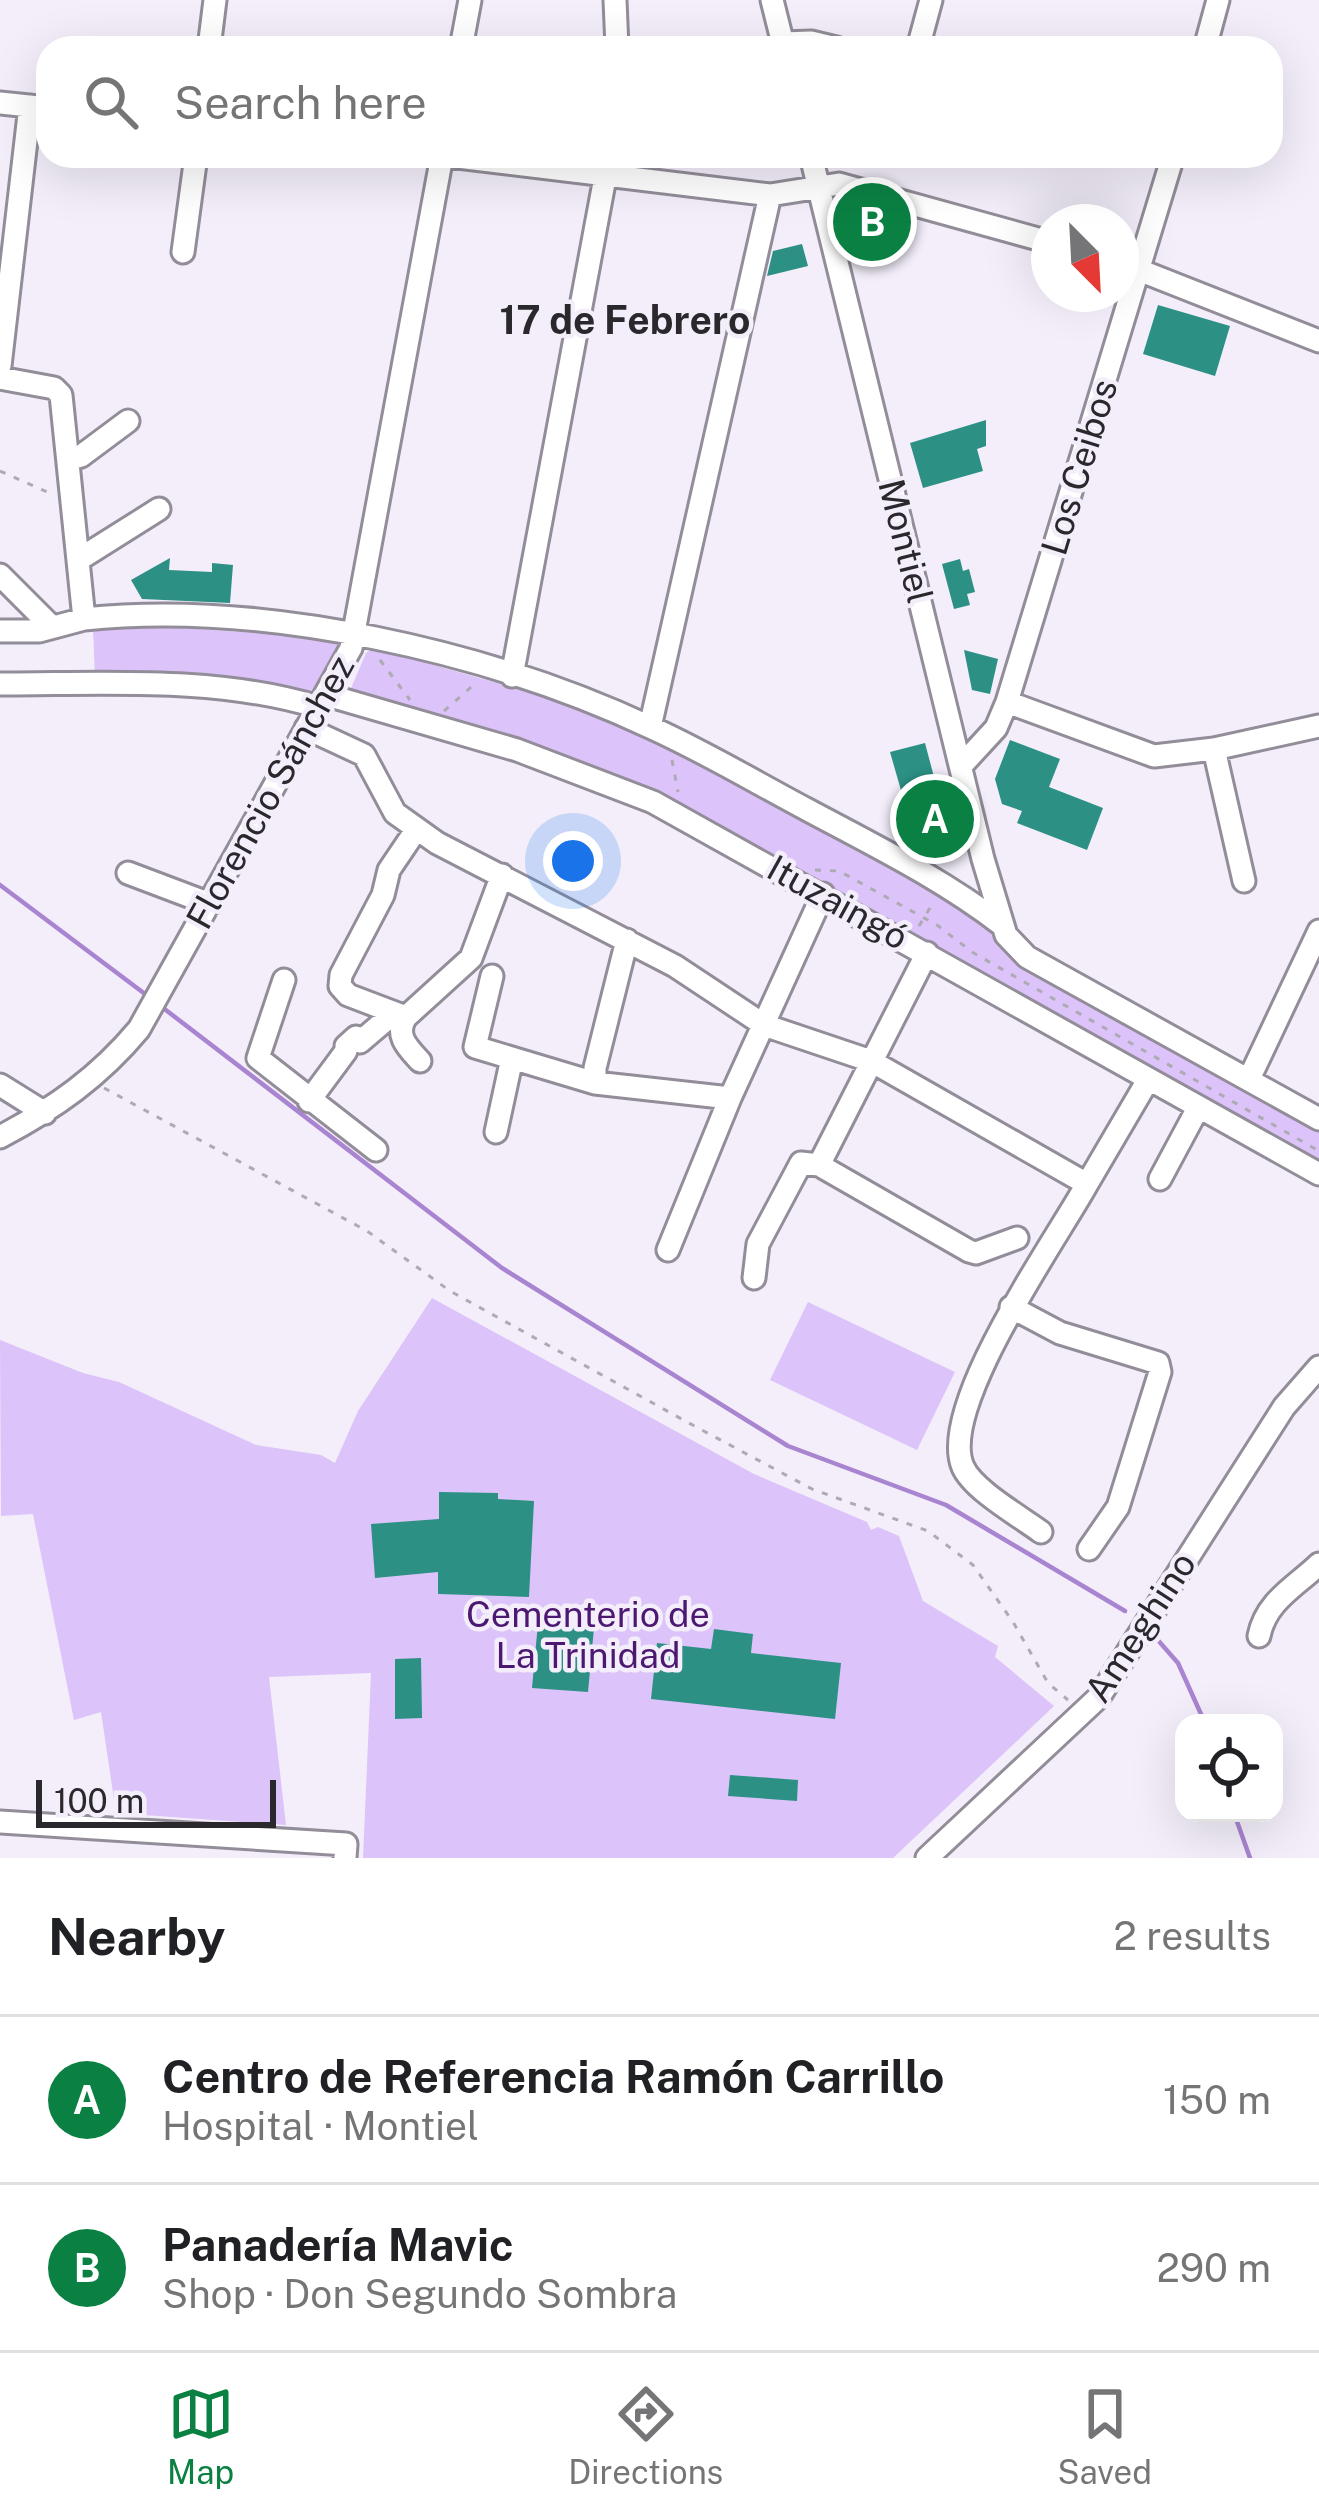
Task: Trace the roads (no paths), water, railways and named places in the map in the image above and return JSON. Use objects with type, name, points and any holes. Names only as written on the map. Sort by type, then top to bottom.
[{"type":"street","points":[[210,36],[215,0]]},
{"type":"street","points":[[463,36],[470,0]]},
{"type":"street","points":[[615,0],[616,36]]},
{"type":"street","points":[[772,0],[781,36]]},
{"type":"street","points":[[921,36],[931,0]]},
{"type":"street","points":[[1208,36],[1219,0]]},
{"type":"street","points":[[0,103],[36,107]]},
{"type":"street","points":[[0,366],[36,127]]},
{"type":"street","points":[[183,252],[194,168]]},
{"type":"street","name":"Florencio Sánchez","points":[[0,1137],[45,1113],[93,1078],[139,1029],[323,701],[355,632],[443,168]]},
{"type":"street","points":[[512,676],[607,168]]},
{"type":"street","points":[[618,168],[770,195],[818,186],[852,187],[1031,237]]},
{"type":"street","name":"Montiel","points":[[814,168],[1002,925]]},
{"type":"street","name":"Los Ceibos","points":[[1139,245],[1168,168]]},
{"type":"street","points":[[650,727],[770,195]]},
{"type":"street","points":[[1139,269],[1319,341]]},
{"type":"street","name":"Los Ceibos","points":[[961,766],[996,728],[1006,701],[1118,312]]},
{"type":"street","points":[[0,378],[58,390],[84,619]]},
{"type":"street","points":[[68,460],[81,456],[128,421]]},
{"type":"street","points":[[78,560],[159,508]]},
{"type":"street","points":[[0,574],[52,627]]},
{"type":"street","name":"Ituzaingó","points":[[0,631],[22,633],[84,619],[153,616],[309,624],[355,632],[512,676],[650,727],[948,885],[1002,925],[1010,942],[1027,957],[1319,1119]]},
{"type":"street","name":"Ituzaingó","points":[[0,684],[191,685],[323,701],[517,750],[611,784],[691,821],[1319,1174]]},
{"type":"street","points":[[1006,701],[1154,756],[1214,749],[1319,725]]},
{"type":"street","points":[[305,728],[364,755],[389,805],[416,830],[675,966],[764,1024],[871,1061],[1087,1184]]},
{"type":"street","points":[[1214,749],[1244,881]]},
{"type":"street","points":[[400,1015],[348,995],[340,981],[383,896],[389,870],[416,830]]},
{"type":"street","points":[[948,885],[973,880],[983,860]]},
{"type":"street","points":[[128,873],[210,904]]},
{"type":"street","points":[[310,1101],[356,1037],[360,1042],[468,963],[502,875]]},
{"type":"street","points":[[668,1250],[730,1097],[823,894]]},
{"type":"street","points":[[1249,1079],[1307,984],[1319,931]]},
{"type":"street","points":[[595,1083],[627,940]]},
{"type":"street","points":[[820,1165],[919,947]]},
{"type":"street","points":[[491,976],[475,1047],[595,1083],[730,1097]]},
{"type":"street","points":[[284,980],[258,1058],[376,1150]]},
{"type":"street","points":[[400,1015],[403,1040],[420,1061]]},
{"type":"street","points":[[496,1132],[512,1058]]},
{"type":"street","points":[[1042,1532],[973,1481],[964,1469],[957,1435],[1011,1307],[1051,1249],[1148,1079]]},
{"type":"street","points":[[0,1085],[45,1113]]},
{"type":"street","points":[[1160,1178],[1198,1108]]},
{"type":"street","points":[[754,1278],[758,1244],[801,1163],[820,1165],[976,1253],[1017,1238]]},
{"type":"street","points":[[1011,1307],[1060,1333],[1158,1363],[1160,1372],[1118,1507],[1088,1550]]},
{"type":"street","name":"Ameghino","points":[[927,1858],[1091,1705],[1284,1407],[1319,1367]]},
{"type":"street","points":[[1259,1636],[1263,1618],[1276,1600],[1319,1564]]},
{"type":"street","points":[[0,1822],[258,1848],[345,1851]]},
{"type":"waterway","points":[[0,885],[149,997]]},
{"type":"waterway","points":[[158,1004],[502,1268],[788,1446],[946,1505],[1125,1611]]},
{"type":"waterway","points":[[1149,1630],[1178,1663],[1201,1714]]},
{"type":"waterway","points":[[1237,1822],[1250,1858]]},
{"type":"place","name":"Panadería Mavic","points":[[872,222]]},
{"type":"place","name":"Centro de Referencia Ramón Carrillo","points":[[935,819]]},
{"type":"district","name":"17 de Febrero","points":[[625,320]]},
{"type":"park label","name":"Cementerio de La Trinidad","points":[[588,1634]]}]
